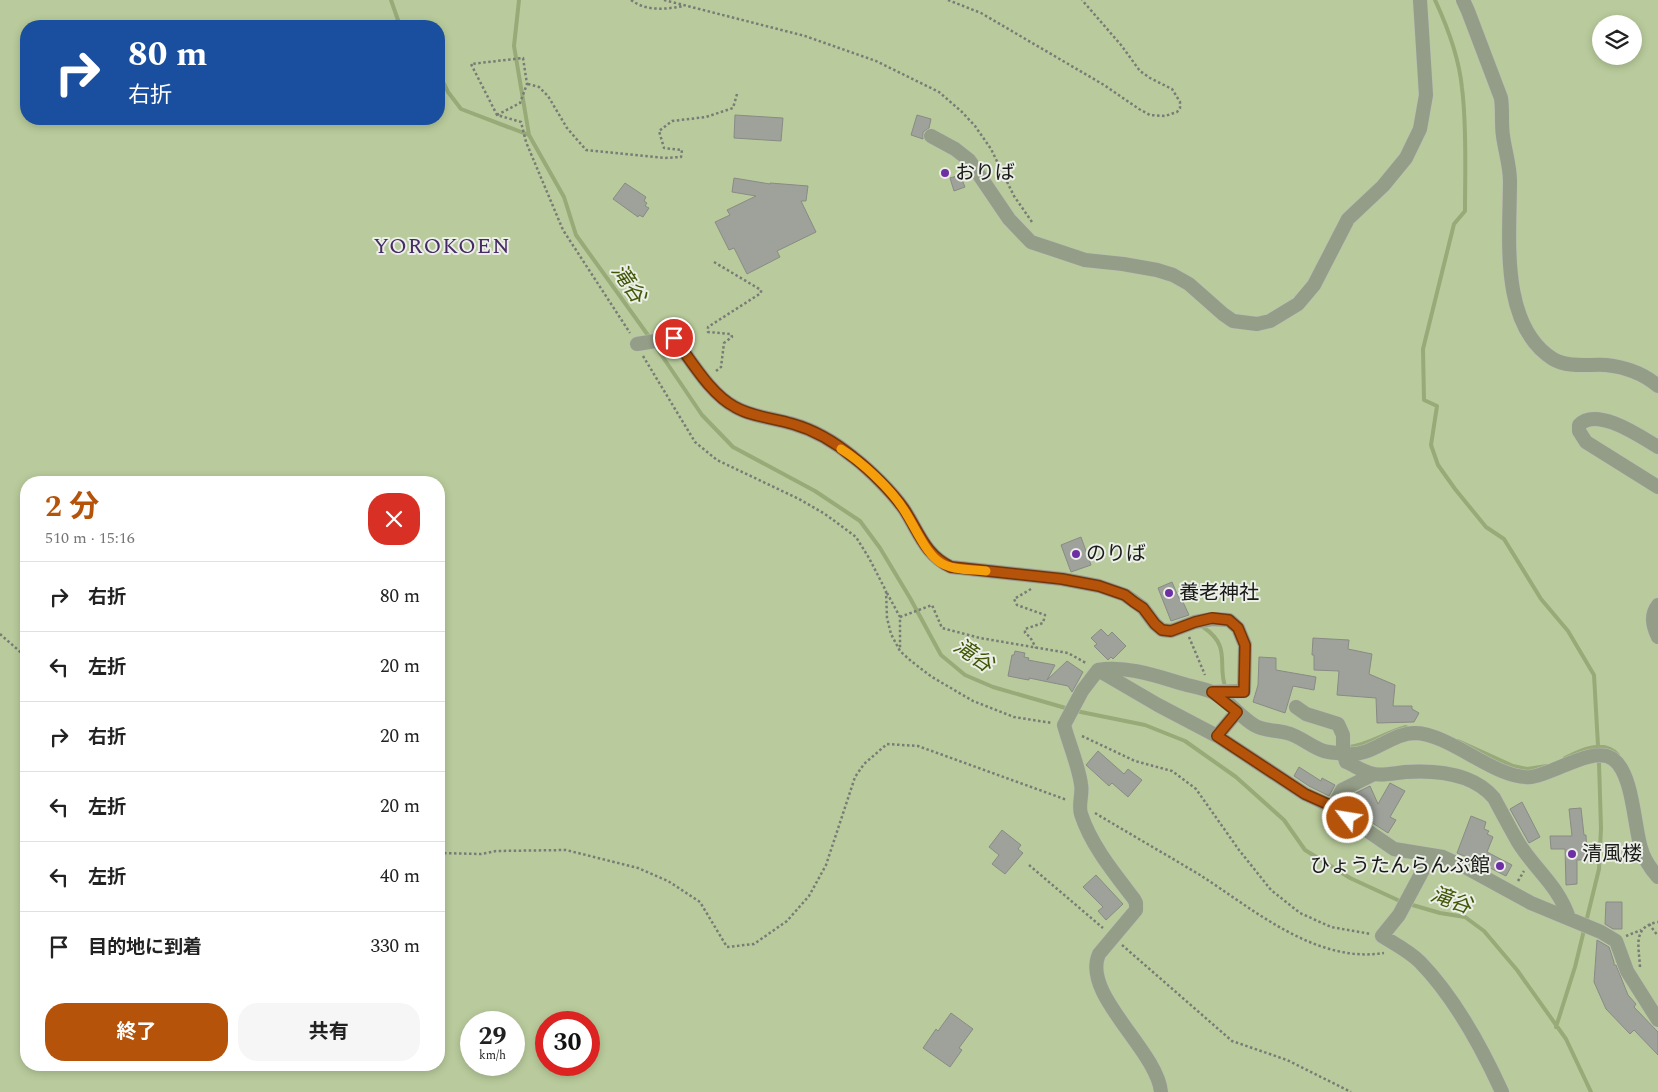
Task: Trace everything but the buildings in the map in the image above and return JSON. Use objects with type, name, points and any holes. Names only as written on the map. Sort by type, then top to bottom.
[{"type":"street","points":[[931,136],[956,149],[969,160],[1009,219],[1031,242],[1085,260],[1123,264],[1173,275],[1189,284],[1233,321],[1257,324],[1270,321],[1298,304],[1314,285],[1348,219],[1383,186],[1406,158],[1420,129],[1426,95],[1420,0]]},
{"type":"street","points":[[1463,0],[1501,98],[1503,133],[1510,179],[1509,261],[1515,295],[1529,335],[1543,351],[1555,360],[1575,365],[1607,365],[1624,368],[1640,373],[1658,386]]},
{"type":"street","points":[[637,344],[674,338],[705,379],[723,399],[736,408],[795,424],[824,437],[854,457],[903,508],[930,552],[938,561],[951,567],[1062,579],[1099,586],[1125,595],[1143,608],[1162,630],[1171,631],[1212,618],[1229,620],[1238,628],[1245,645],[1244,692],[1212,692],[1131,671],[1112,668],[1098,670],[1082,691],[1064,724],[1082,786],[1080,811],[1089,833],[1113,872],[1136,903],[1134,913],[1113,937],[1096,961],[1097,976],[1113,1009],[1158,1078],[1161,1092]]},
{"type":"street","points":[[1658,447],[1614,423],[1599,419],[1588,419],[1579,425],[1579,432],[1586,442],[1658,487]]},
{"type":"street","points":[[1658,605],[1652,621],[1658,637]]},
{"type":"street","points":[[1098,670],[1158,705],[1217,736],[1305,794],[1334,807],[1394,849],[1443,857],[1531,903],[1594,929],[1616,941],[1627,971],[1658,1020]]},
{"type":"street","points":[[1212,692],[1255,727],[1288,733],[1324,751],[1350,754],[1376,748],[1399,736],[1415,733],[1434,738],[1511,775],[1530,777],[1553,772],[1589,756],[1604,755],[1614,759],[1624,772],[1641,848],[1649,867],[1658,877]]},
{"type":"street","points":[[1296,707],[1306,714],[1338,724],[1343,735],[1347,787]]},
{"type":"street","points":[[1217,736],[1237,712]]},
{"type":"street","points":[[1344,752],[1374,774]]},
{"type":"street","points":[[1334,807],[1342,790],[1374,774],[1445,773],[1470,780],[1484,788],[1494,798],[1518,842],[1557,891],[1573,920]]},
{"type":"street","points":[[1432,855],[1399,915],[1382,936],[1407,951],[1420,962],[1455,1006],[1495,1076],[1502,1092]]},
{"type":"path","points":[[631,0],[638,5],[661,9],[685,6]]},
{"type":"path","points":[[664,0],[805,36],[876,61],[939,92],[962,112],[980,134],[990,149],[1014,196],[1035,226]]},
{"type":"path","points":[[948,0],[980,13],[1003,26],[1104,85],[1150,115],[1165,116],[1177,112],[1180,108],[1180,102],[1172,89],[1140,71],[1116,39],[1082,0]]},
{"type":"path","points":[[498,116],[520,103],[527,84],[523,58],[471,64],[498,116],[521,122],[526,142],[563,230],[637,344],[695,442],[717,460],[800,499],[856,537],[870,558],[900,617],[900,651]]},
{"type":"path","points":[[527,84],[539,87],[548,96],[568,128],[586,150],[664,158],[681,157],[682,150],[664,148],[659,131],[672,121],[706,117],[733,108],[737,94]]},
{"type":"path","points":[[705,379],[721,367],[724,343],[732,336],[731,334],[708,332],[708,327],[761,293],[761,290],[714,262]]},
{"type":"path","points":[[1036,648],[1030,637],[1025,633],[1025,629],[1043,623],[1045,615],[1017,605],[1014,599],[1038,587]]},
{"type":"path","points":[[886,591],[887,618],[891,634],[900,651],[932,677],[973,701],[1014,718],[1064,724],[1081,735],[1135,760],[1172,770],[1196,789],[1239,850],[1271,890],[1300,913],[1331,927],[1382,936]]},
{"type":"path","points":[[900,617],[932,605],[942,628],[980,638],[1068,652],[1098,670]]},
{"type":"path","points":[[1185,626],[1212,692]]},
{"type":"path","points":[[0,634],[20,652]]},
{"type":"path","points":[[445,853],[481,854],[496,851],[566,850],[638,868],[668,881],[700,902],[727,947],[754,944],[787,921],[809,896],[826,865],[855,777],[864,764],[887,744],[918,746],[1080,805],[1200,875],[1256,913],[1314,944],[1350,954],[1382,953],[1399,947]]},
{"type":"path","points":[[1512,893],[1530,858]]},
{"type":"path","points":[[1029,865],[1232,1041],[1287,1060],[1352,1092]]},
{"type":"path","points":[[1640,968],[1639,940],[1641,930],[1649,924],[1658,922]]},
{"type":"path","points":[[1649,924],[1658,936]]},
{"type":"green space","points":[[0,0],[1658,0],[1658,1092],[0,1092]]},
{"type":"waterway","name":"滝谷","points":[[391,0],[398,20]]},
{"type":"waterway","points":[[519,0],[514,46],[529,135]]},
{"type":"waterway","points":[[1435,0],[1452,43],[1461,76],[1465,134],[1465,211],[1454,224],[1423,349],[1424,400],[1437,406],[1431,445],[1438,465],[1455,489],[1486,527],[1504,539],[1541,599],[1568,631],[1594,675],[1601,828],[1599,869],[1575,967],[1556,1027]]},
{"type":"waterway","name":"滝谷","points":[[445,86],[461,109],[529,135],[564,197],[576,235],[650,338]]},
{"type":"waterway","name":"滝谷","points":[[654,344],[702,415],[733,447],[815,491],[860,521],[880,548],[941,655],[965,675],[993,687],[1069,709]]},
{"type":"waterway","points":[[1203,627],[1212,634],[1221,649],[1222,672],[1226,689]]},
{"type":"waterway","name":"滝谷","points":[[1076,711],[1145,725],[1185,741],[1236,777],[1284,820],[1305,850],[1350,878],[1402,902]]},
{"type":"waterway","points":[[1349,747],[1364,744],[1406,727]]},
{"type":"waterway","points":[[1458,741],[1513,766],[1527,769],[1547,766]]},
{"type":"waterway","points":[[1565,758],[1585,749],[1599,747],[1612,750],[1618,755]]},
{"type":"waterway","name":"滝谷","points":[[1409,904],[1440,913],[1465,917],[1484,931],[1517,970],[1566,1039],[1591,1092]]},
{"type":"slow traffic","points":[[841,449],[854,457],[903,508],[930,552],[938,561],[951,567],[986,571]]},
{"type":"place","name":"おりば","points":[[945,173]]},
{"type":"place","name":"のりば","points":[[1076,554]]},
{"type":"place","name":"養老神社","points":[[1169,593]]},
{"type":"place","name":"清風楼","points":[[1572,854]]},
{"type":"place","name":"ひょうたんらんぷ館","points":[[1500,866]]},
{"type":"district","name":"YOROKOEN","points":[[442,246]]},
{"type":"route","points":[[674,338],[705,379],[723,399],[736,408],[795,424],[824,437],[854,457],[903,508],[930,552],[938,561],[951,567],[1062,579],[1099,586],[1125,595],[1143,608],[1162,630],[1171,631],[1212,618],[1229,620],[1238,628],[1245,645],[1244,692],[1212,692],[1237,712],[1217,736],[1305,794],[1328,806],[1334,807],[1348,818]]}]
